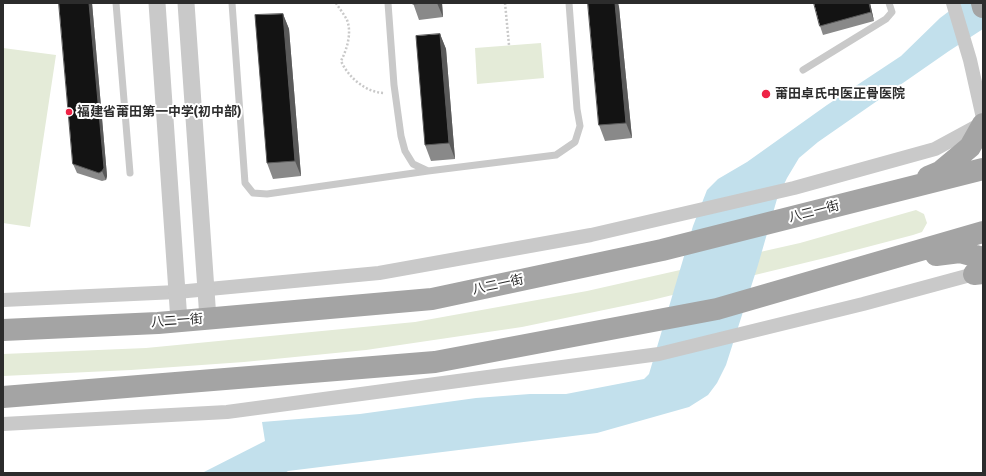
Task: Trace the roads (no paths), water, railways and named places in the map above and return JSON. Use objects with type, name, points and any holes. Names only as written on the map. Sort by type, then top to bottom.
[{"type":"main road","points":[[982,3],[983,7]]},
{"type":"main road","points":[[902,190],[940,172],[970,146],[983,123]]},
{"type":"main road","name":"八二一街","points":[[3,330],[208,319],[432,299],[662,250],[983,169]]},
{"type":"main road","points":[[3,397],[435,362],[717,309],[983,232]]},
{"type":"main road","points":[[880,262],[960,252],[980,268]]},
{"type":"street","points":[[157,3],[179,321]]},
{"type":"street","points":[[186,3],[208,319]]},
{"type":"street","points":[[953,3],[970,60],[983,118]]},
{"type":"street","points":[[3,300],[177,292],[379,273],[591,235],[794,188],[936,149],[983,123]]},
{"type":"street","points":[[3,424],[227,412],[659,354],[856,306],[980,268]]},
{"type":"lane","points":[[116,3],[130,174]]},
{"type":"lane","points":[[232,3],[245,183],[253,193],[266,194],[428,171],[556,155],[575,142],[580,126],[577,109],[569,3]]},
{"type":"lane","points":[[388,3],[395,93],[401,136],[406,151],[413,164],[428,171]]},
{"type":"lane","points":[[803,70],[886,19],[892,12],[890,3]]},
{"type":"water","points":[[960,3],[983,3],[983,29],[818,142],[799,158],[777,199],[758,265],[726,365],[717,383],[708,395],[689,407],[597,433],[288,471],[285,473],[202,473],[265,441],[262,422],[360,414],[476,398],[530,394],[566,394],[644,379],[649,374],[693,226],[707,190],[718,179],[747,162],[827,105],[901,56],[940,18]]},
{"type":"place","name":"莆田卓氏中医正骨医院","points":[[766,94]]},
{"type":"place","name":"福建省莆田第一中学(初中部)","points":[[69,112]]}]
